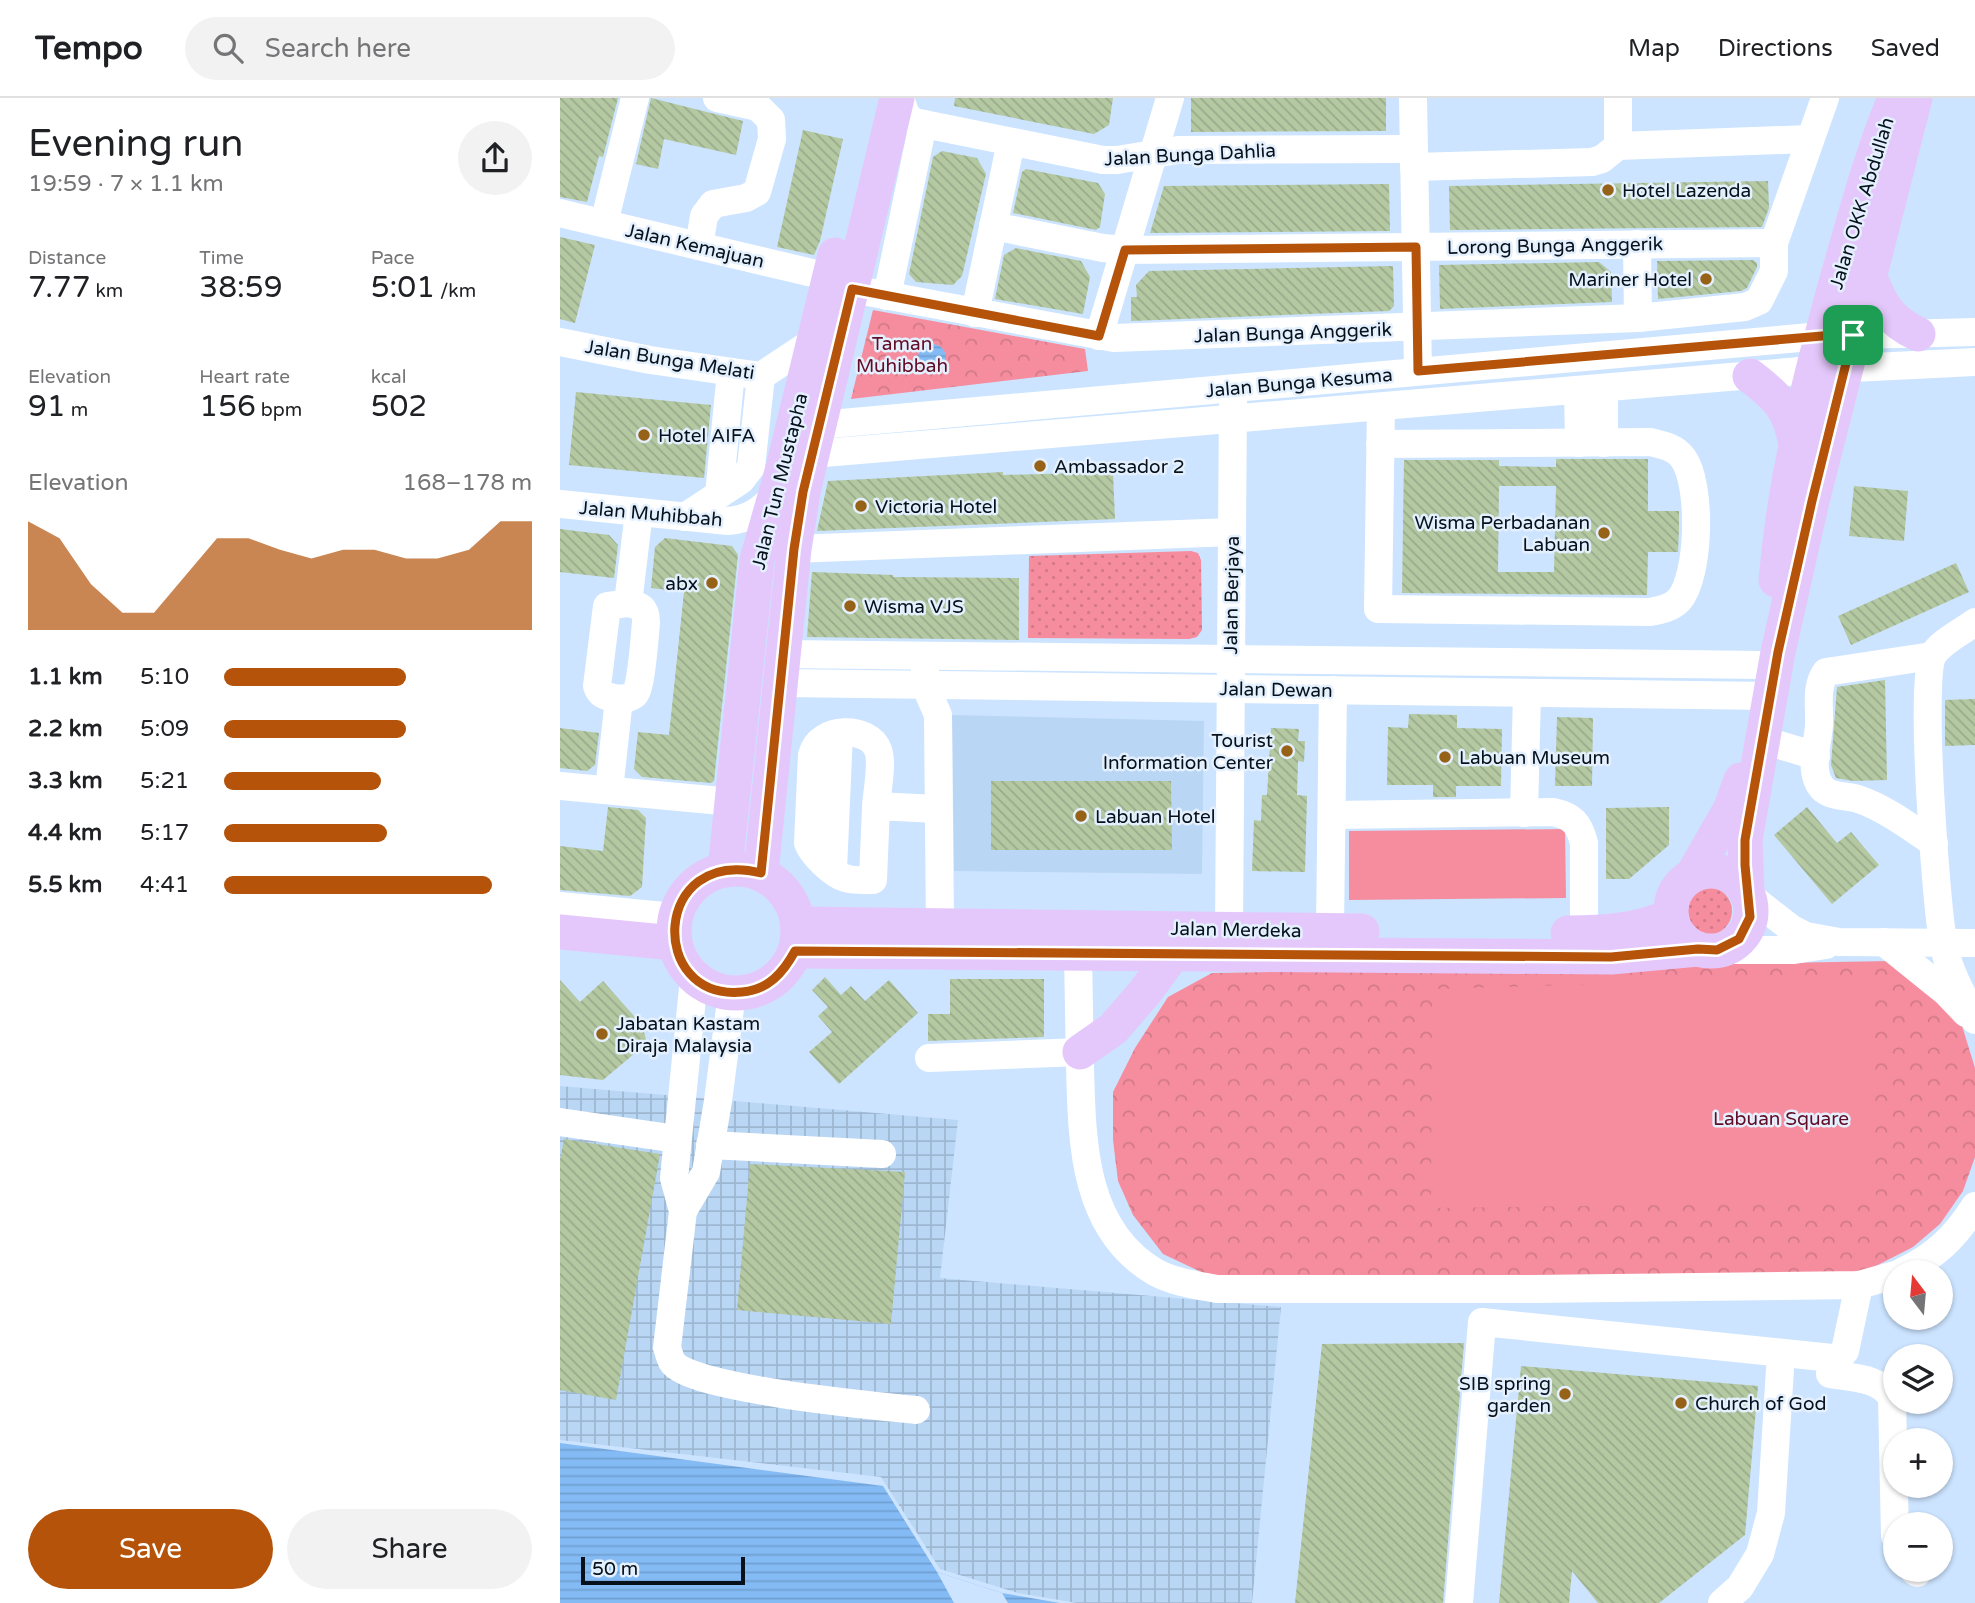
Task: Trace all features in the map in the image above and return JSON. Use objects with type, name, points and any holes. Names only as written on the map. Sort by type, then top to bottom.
[{"type":"main road","name":"Jalan Tun Mustapha","points":[[761,873],[794,549],[803,492],[816,439],[872,98]]},
{"type":"main road","name":"Jalan Tun Mustapha","points":[[725,870],[757,560],[814,341],[840,283],[898,98]]},
{"type":"main road","name":"Jalan OKK Abdullah","points":[[1692,876],[1710,848],[1737,794],[1743,772],[1812,501],[1829,370],[1838,335],[1863,186],[1895,98]]},
{"type":"main road","name":"Jalan OKK Abdullah","points":[[1838,335],[1869,274],[1915,98]]},
{"type":"main road","points":[[1869,274],[1878,298],[1887,312],[1901,326],[1919,334]]},
{"type":"main road","name":"Jalan OKK Abdullah","points":[[1747,894],[1745,840],[1763,740],[1763,686],[1782,513],[1796,445],[1829,370]]},
{"type":"main road","points":[[1750,376],[1782,403],[1790,417],[1796,445]]},
{"type":"main road","points":[[743,869],[761,873],[787,894],[794,909],[797,938],[786,969],[771,983],[752,991],[732,993],[712,989],[694,978],[681,962],[675,930],[681,900],[693,886],[708,875],[725,870],[743,869]]},
{"type":"main road","points":[[1717,872],[1739,883],[1747,894],[1750,905],[1750,917],[1739,939],[1708,950],[1680,936],[1671,916],[1671,904],[1675,892],[1692,876],[1717,872]]},
{"type":"main road","name":"Jalan Merdeka","points":[[797,938],[940,926],[1584,933],[1615,932],[1653,924],[1671,916]]},
{"type":"main road","points":[[560,932],[675,930]]},
{"type":"main road","name":"Jalan Merdeka","points":[[797,938],[1078,953],[1611,957],[1708,950]]},
{"type":"main road","points":[[1080,1052],[1113,1029],[1173,954]]},
{"type":"street","points":[[604,223],[635,98]]},
{"type":"street","points":[[699,246],[704,216],[713,204],[746,198],[757,192],[772,139],[771,120],[758,107],[717,98]]},
{"type":"street","points":[[887,296],[923,124],[914,122],[906,115],[898,98]]},
{"type":"street","points":[[1099,336],[1170,98]]},
{"type":"street","points":[[1413,98],[1418,371]]},
{"type":"street","points":[[1618,98],[1618,146],[1810,139]]},
{"type":"street","points":[[1774,243],[1825,98]]},
{"type":"street","name":"Jalan Bunga Dahlia","points":[[923,124],[1103,160],[1178,150],[1592,162],[1602,159],[1618,146]]},
{"type":"street","points":[[975,313],[1011,142]]},
{"type":"street","name":"Jalan Kemajuan","points":[[560,213],[840,283]]},
{"type":"street","name":"Lorong Bunga Anggerik","points":[[993,226],[1125,250],[1774,243]]},
{"type":"street","name":"Jalan Bunga Anggerik","points":[[840,283],[887,296],[1114,338],[1417,328],[1638,318],[1745,307],[1756,304],[1762,297],[1774,271],[1774,243]]},
{"type":"street","points":[[1637,244],[1638,318]]},
{"type":"street","name":"Jalan Bunga Kesuma","points":[[816,439],[1233,387],[1838,335],[1975,332]]},
{"type":"street","name":"Jalan Bunga Melati","points":[[560,342],[650,360],[761,376],[814,341]]},
{"type":"street","name":"Jalan Bunga Kesuma","points":[[816,439],[1233,419],[1750,376],[1975,362]]},
{"type":"street","points":[[719,494],[731,372]]},
{"type":"street","points":[[685,517],[741,480],[751,467],[761,376]]},
{"type":"street","name":"Jalan Berjaya","points":[[1229,929],[1233,387]]},
{"type":"street","points":[[1591,389],[1591,443]]},
{"type":"street","points":[[1380,444],[1650,442],[1675,449],[1690,471],[1695,503],[1692,571],[1680,598],[1672,606],[1662,610],[1636,612],[1378,609],[1380,444],[1381,407]]},
{"type":"street","name":"Jalan Muhibbah","points":[[560,504],[728,521],[754,515],[775,495]]},
{"type":"street","points":[[628,603],[639,512]]},
{"type":"street","points":[[794,549],[1232,532]]},
{"type":"street","points":[[628,603],[641,606],[646,612],[646,622],[638,689],[630,698],[619,699],[604,696],[599,692],[597,686],[600,647],[607,606],[628,603]]},
{"type":"street","points":[[1973,1009],[1949,963],[1943,943],[1934,843],[1928,719],[1929,669],[1932,656],[1941,646],[1975,622]]},
{"type":"street","points":[[925,656],[925,685],[938,715],[940,926]]},
{"type":"street","name":"Jalan Dewan","points":[[782,668],[925,656],[1231,659],[1763,686]]},
{"type":"street","points":[[1932,656],[1826,672],[1819,681],[1816,778],[1826,792],[1834,796],[1855,798],[1875,806],[1934,843]]},
{"type":"street","name":"Jalan Dewan","points":[[782,668],[925,685],[1527,692],[1763,686]]},
{"type":"street","points":[[1330,930],[1333,690]]},
{"type":"street","points":[[1524,813],[1527,692]]},
{"type":"street","points":[[609,790],[619,699]]},
{"type":"street","points":[[839,733],[866,736],[878,749],[876,806],[873,880],[845,878],[833,870],[839,733]]},
{"type":"street","points":[[1763,740],[1816,756]]},
{"type":"street","points":[[560,786],[732,802]]},
{"type":"street","points":[[876,806],[937,809]]},
{"type":"street","points":[[1332,814],[1565,814],[1575,820],[1584,843],[1584,933]]},
{"type":"street","name":"Jalan Merdeka","points":[[1747,894],[1799,933],[1839,942]]},
{"type":"street","points":[[560,906],[675,930]]},
{"type":"street","name":"Jalan Merdeka","points":[[1708,950],[1802,950],[1839,942],[1975,943]]},
{"type":"street","points":[[1884,942],[1945,992],[1973,1009]]},
{"type":"street","points":[[1078,953],[1082,1128],[1086,1167],[1095,1198],[1109,1225],[1128,1252],[1156,1273],[1189,1284],[1217,1289],[1505,1289],[1859,1284],[1883,1278]]},
{"type":"street","points":[[694,978],[674,1178],[683,1211],[667,1348],[673,1364],[689,1373],[756,1390],[835,1402],[916,1410]]},
{"type":"street","points":[[683,1211],[706,1172],[732,993]]},
{"type":"street","points":[[929,1058],[1080,1052]]},
{"type":"street","points":[[560,1122],[677,1139]]},
{"type":"street","points":[[710,1145],[882,1154]]},
{"type":"street","points":[[1924,1260],[1957,1233],[1975,1206]]},
{"type":"street","points":[[1459,1603],[1482,1322],[1839,1357],[1845,1351],[1859,1284]]},
{"type":"street","points":[[1722,1603],[1740,1587],[1760,1554],[1770,1513],[1781,1353]]},
{"type":"street","points":[[1830,1374],[1877,1382],[1887,1389],[1892,1398],[1894,1512]]},
{"type":"shaded area","points":[[952,715],[1204,721],[1202,874],[954,871]]},
{"type":"shaded area","points":[[560,1086],[958,1120],[940,1278],[1281,1307],[1252,1603],[1077,1603],[1018,1593],[940,1569],[881,1477],[560,1440]]},
{"type":"green space","name":"Taman Muhibbah","points":[[873,310],[1085,349],[1088,371],[851,399]]},
{"type":"green space","points":[[1191,551],[1198,553],[1201,560],[1202,630],[1197,637],[1028,638],[1029,556]]},
{"type":"green space","points":[[1565,829],[1566,898],[1349,900],[1349,831]]},
{"type":"green space","points":[[1708,887],[1725,894],[1732,911],[1725,928],[1708,935],[1691,928],[1684,911],[1691,894]]},
{"type":"green space","name":"Labuan Square","points":[[1890,961],[1951,990],[1975,1068],[1975,1157],[1963,1191],[1940,1224],[1913,1247],[1870,1269],[1853,1273],[1216,1279],[1163,1254],[1133,1215],[1118,1181],[1113,1140],[1113,1092],[1135,1048],[1168,997],[1212,973]]},
{"type":"green space","points":[[1871,976],[1876,1202],[1431,1208],[1432,989]]},
{"type":"water","points":[[932,344],[942,348],[946,358],[942,368],[932,372],[922,368],[918,358],[922,348]]},
{"type":"water","points":[[560,1443],[883,1486],[937,1572],[1002,1593],[1060,1603],[560,1603]]},
{"type":"pier","points":[[937,1572],[1002,1593],[1008,1603],[954,1603]]},
{"type":"building","points":[[560,98],[618,98],[603,157],[599,156],[587,202],[560,197]]},
{"type":"building","points":[[651,98],[743,121],[736,155],[664,139],[658,169],[636,164]]},
{"type":"building","points":[[955,98],[1113,98],[1109,125],[1094,134],[954,106]]},
{"type":"building","points":[[1191,98],[1386,98],[1386,131],[1191,132]]},
{"type":"building","points":[[803,130],[843,139],[820,241],[814,255],[777,247]]},
{"type":"building","points":[[942,151],[977,158],[986,174],[962,276],[953,285],[916,282],[909,274],[933,157]]},
{"type":"building","points":[[1026,169],[1098,183],[1105,194],[1100,227],[1096,230],[1013,213],[1022,172]]},
{"type":"building","points":[[1768,181],[1769,208],[1762,227],[1450,230],[1449,186]]},
{"type":"building","points":[[1389,184],[1390,231],[1150,233],[1164,186]]},
{"type":"building","points":[[560,237],[595,245],[575,323],[560,319]]},
{"type":"building","points":[[1016,248],[1081,261],[1090,277],[1083,314],[995,299],[1004,255]]},
{"type":"building","name":"Mariner Hotel","points":[[1753,260],[1757,267],[1747,288],[1741,291],[1658,299],[1657,261]]},
{"type":"building","points":[[1599,262],[1611,272],[1612,302],[1440,309],[1439,265]]},
{"type":"building","points":[[1393,266],[1394,306],[1389,311],[1131,321],[1131,297],[1137,297],[1136,285],[1149,271]]},
{"type":"building","name":"Hotel AIFA","points":[[576,392],[711,405],[704,478],[569,465]]},
{"type":"building","points":[[1556,459],[1648,459],[1648,511],[1679,511],[1679,529],[1678,552],[1648,552],[1647,595],[1402,593],[1404,460],[1499,460],[1499,466],[1556,467]],"holes":[[[1499,486],[1556,486],[1554,572],[1498,572]]]},
{"type":"building","points":[[1003,472],[1003,475],[1113,472],[1115,519],[817,531],[828,481]]},
{"type":"building","points":[[1854,486],[1908,491],[1904,541],[1849,536]]},
{"type":"building","points":[[560,529],[609,535],[618,545],[614,578],[560,572]]},
{"type":"building","points":[[665,538],[732,546],[738,555],[714,781],[711,783],[642,777],[634,769],[638,732],[669,735],[684,592],[651,588],[655,547]]},
{"type":"building","points":[[1956,563],[1969,592],[1851,645],[1838,616]]},
{"type":"building","points":[[812,572],[893,577],[1019,578],[1019,640],[807,637]]},
{"type":"building","points":[[1885,680],[1887,780],[1853,781],[1836,778],[1831,765],[1837,687]]},
{"type":"building","points":[[1975,699],[1975,745],[1945,746],[1945,700]]},
{"type":"building","name":"Labuan Museum","points":[[1409,714],[1457,715],[1457,728],[1502,729],[1501,786],[1456,786],[1456,797],[1433,797],[1433,785],[1387,785],[1388,727],[1408,728]]},
{"type":"building","points":[[1557,717],[1593,718],[1592,786],[1555,786]]},
{"type":"building","points":[[560,728],[599,733],[595,765],[587,771],[560,768]]},
{"type":"building","points":[[1271,728],[1299,729],[1298,741],[1305,741],[1304,762],[1298,761],[1297,795],[1307,796],[1305,872],[1252,871],[1254,820],[1261,821],[1262,795],[1267,795]]},
{"type":"building","name":"Labuan Hotel","points":[[991,781],[1171,781],[1172,850],[991,850]]},
{"type":"building","points":[[608,807],[638,810],[646,818],[642,887],[630,896],[560,890],[560,846],[603,851]]},
{"type":"building","points":[[1669,807],[1669,845],[1629,879],[1606,879],[1606,808]]},
{"type":"building","points":[[1807,807],[1837,843],[1851,832],[1879,865],[1832,904],[1774,835]]},
{"type":"building","points":[[825,977],[841,995],[851,986],[865,1001],[889,980],[918,1013],[839,1084],[809,1052],[832,1032],[818,1016],[828,1007],[812,990]]},
{"type":"building","points":[[950,979],[1044,979],[1044,1037],[928,1041],[928,1014],[950,1014]]},
{"type":"building","name":"Jabatan Kastam Diraja Malaysia","points":[[560,980],[580,1002],[603,981],[642,1025],[647,1043],[603,1080],[560,1075]]},
{"type":"building","points":[[564,1139],[660,1154],[616,1400],[560,1390],[560,1160]]},
{"type":"building","points":[[750,1164],[905,1172],[891,1324],[737,1310]]},
{"type":"building","points":[[1464,1343],[1443,1603],[1295,1603],[1322,1344]]},
{"type":"building","points":[[1521,1366],[1758,1386],[1745,1535],[1659,1603],[1598,1603],[1572,1571],[1569,1603],[1499,1603]]},
{"type":"place","name":"Hotel Lazenda","points":[[1608,190]]},
{"type":"place","name":"Mariner Hotel","points":[[1706,279]]},
{"type":"place","name":"Hotel AIFA","points":[[644,435]]},
{"type":"place","name":"Ambassador 2","points":[[1040,466]]},
{"type":"place","name":"Victoria Hotel","points":[[861,506]]},
{"type":"place","name":"Wisma Perbadanan Labuan","points":[[1604,533]]},
{"type":"place","name":"abx","points":[[712,583]]},
{"type":"place","name":"Wisma VJS","points":[[850,606]]},
{"type":"place","name":"Tourist Information Center","points":[[1287,751]]},
{"type":"place","name":"Labuan Museum","points":[[1445,757]]},
{"type":"place","name":"Labuan Hotel","points":[[1081,816]]},
{"type":"place","name":"Jabatan Kastam Diraja Malaysia","points":[[602,1034]]},
{"type":"place","name":"SIB spring garden","points":[[1565,1394]]},
{"type":"place","name":"Church of God","points":[[1681,1403]]},
{"type":"route","points":[[1416,247],[1418,371],[1853,335],[1778,652],[1757,768],[1745,840],[1750,917],[1739,939],[1729,946],[1708,951],[1698,949],[1611,957],[795,951],[786,969],[771,983],[752,991],[732,993],[712,989],[694,978],[681,962],[674,943],[675,917],[681,900],[693,886],[708,875],[725,870],[743,869],[761,873],[794,549],[803,492],[852,289],[1099,336],[1125,250],[1416,247]]}]
